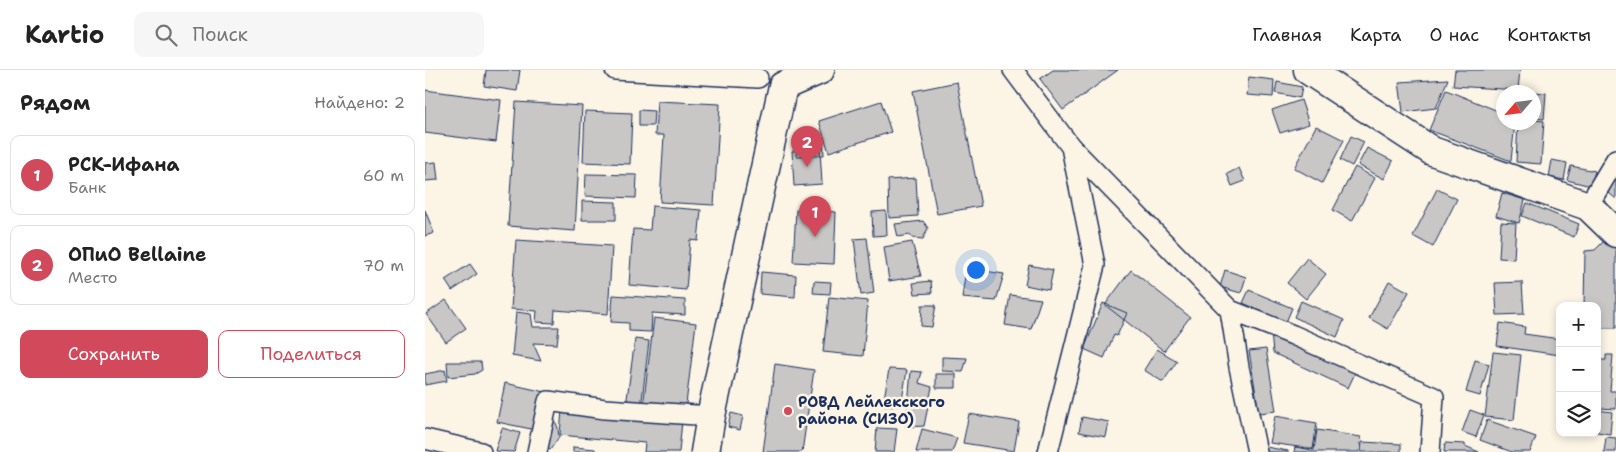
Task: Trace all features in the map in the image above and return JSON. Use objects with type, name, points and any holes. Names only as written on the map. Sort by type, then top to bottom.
[{"type":"street","points":[[615,70],[766,78],[820,70]]},
{"type":"street","points":[[1013,70],[1071,147],[1230,310],[1293,335],[1434,397],[1430,452]]},
{"type":"street","points":[[1309,70],[1432,151],[1588,206],[1616,233]]},
{"type":"street","points":[[705,452],[766,78]]},
{"type":"street","points":[[1048,452],[1095,265],[1071,147]]},
{"type":"street","points":[[1588,206],[1616,159]]},
{"type":"street","points":[[1230,310],[1239,367],[1257,452]]},
{"type":"street","points":[[537,452],[548,401],[605,409],[711,416]]},
{"type":"street","points":[[425,439],[481,452]]},
{"type":"building","points":[[486,70],[520,70],[517,91],[484,86]]},
{"type":"building","points":[[1053,70],[1118,70],[1063,110],[1040,79]]},
{"type":"building","points":[[1455,70],[1520,70],[1518,85],[1496,85],[1496,89],[1453,86]]},
{"type":"building","points":[[1249,77],[1274,80],[1273,97],[1247,95]]},
{"type":"building","points":[[1448,79],[1436,108],[1403,112],[1399,82]]},
{"type":"building","points":[[957,82],[981,206],[937,214],[913,91]]},
{"type":"building","points":[[1277,82],[1302,87],[1300,98],[1275,93]]},
{"type":"building","points":[[425,90],[501,100],[496,142],[425,133]]},
{"type":"building","points":[[1446,90],[1496,110],[1496,130],[1514,130],[1511,161],[1429,130]]},
{"type":"building","points":[[1541,93],[1546,93],[1544,119],[1541,119]]},
{"type":"building","points":[[1301,100],[1309,124],[1280,133],[1272,110]]},
{"type":"building","points":[[657,101],[720,104],[714,205],[660,202],[664,135],[655,135]]},
{"type":"building","points":[[881,101],[891,132],[829,152],[819,121]]},
{"type":"building","points":[[516,102],[582,106],[575,231],[508,226]]},
{"type":"building","points":[[639,110],[654,111],[653,126],[639,126]]},
{"type":"building","points":[[585,111],[632,113],[630,164],[583,162]]},
{"type":"building","points":[[1541,121],[1544,121],[1541,164],[1516,162],[1518,130],[1541,130]]},
{"type":"building","points":[[1316,126],[1344,140],[1322,183],[1294,168]]},
{"type":"building","points":[[1351,136],[1364,142],[1352,166],[1340,160]]},
{"type":"building","points":[[823,137],[824,155],[797,156],[796,138]]},
{"type":"building","points":[[1367,148],[1393,161],[1384,179],[1358,165]]},
{"type":"building","points":[[820,149],[822,184],[794,186],[792,151]]},
{"type":"building","points":[[1552,160],[1567,163],[1564,180],[1549,177]]},
{"type":"building","points":[[436,162],[438,180],[425,181],[425,163]]},
{"type":"building","points":[[1616,164],[1616,199],[1602,187]]},
{"type":"building","points":[[1571,166],[1595,171],[1591,186],[1567,180]]},
{"type":"building","points":[[1355,167],[1375,178],[1352,221],[1333,210]]},
{"type":"building","points":[[1239,168],[1245,181],[1232,186],[1227,174]]},
{"type":"building","points":[[586,174],[637,175],[636,198],[585,196]]},
{"type":"building","points":[[916,178],[918,216],[889,218],[888,180]]},
{"type":"building","points":[[1437,189],[1457,199],[1433,247],[1413,236]]},
{"type":"building","points":[[1502,193],[1525,200],[1519,223],[1496,216]]},
{"type":"building","points":[[582,201],[616,202],[616,220],[582,220]]},
{"type":"building","points":[[1527,203],[1579,224],[1574,237],[1522,216]]},
{"type":"building","points":[[652,206],[701,210],[698,241],[690,240],[686,290],[629,285],[633,229],[650,230]]},
{"type":"building","points":[[425,210],[434,233],[425,236]]},
{"type":"building","points":[[796,210],[836,212],[834,264],[793,262]]},
{"type":"building","points":[[886,211],[887,235],[873,236],[872,212]]},
{"type":"building","points":[[923,221],[928,228],[923,239],[912,238],[910,235],[898,237],[895,224]]},
{"type":"building","points":[[1501,222],[1516,223],[1514,259],[1499,258]]},
{"type":"building","points":[[1609,236],[1616,243],[1616,328],[1601,328],[1601,302],[1584,302],[1585,251],[1595,250]]},
{"type":"building","points":[[867,238],[874,293],[861,295],[854,239]]},
{"type":"building","points":[[516,240],[612,246],[608,314],[555,310],[554,323],[536,322],[537,311],[511,309]]},
{"type":"building","points":[[912,242],[921,276],[889,281],[884,247]]},
{"type":"building","points":[[1307,258],[1326,274],[1306,299],[1287,283]]},
{"type":"building","points":[[470,264],[477,274],[452,291],[445,280]]},
{"type":"building","points":[[1029,265],[1053,270],[1049,290],[1025,285]]},
{"type":"building","points":[[966,268],[1004,274],[996,301],[962,298]]},
{"type":"building","points":[[1131,270],[1190,317],[1164,351],[1105,305]]},
{"type":"building","points":[[1225,270],[1246,277],[1241,293],[1220,287]]},
{"type":"building","points":[[761,272],[796,275],[795,297],[760,294]]},
{"type":"building","points":[[814,281],[831,282],[830,294],[813,293]]},
{"type":"building","points":[[931,281],[932,293],[915,294],[913,283]]},
{"type":"building","points":[[1389,281],[1409,292],[1388,329],[1369,318]]},
{"type":"building","points":[[1522,282],[1524,314],[1497,315],[1495,283]]},
{"type":"building","points":[[1249,290],[1292,308],[1286,322],[1243,303]]},
{"type":"building","points":[[613,295],[685,300],[685,315],[652,313],[651,332],[629,331],[629,323],[611,322]]},
{"type":"building","points":[[1010,295],[1041,299],[1031,329],[1005,325]]},
{"type":"building","points":[[829,297],[868,301],[863,356],[823,352]]},
{"type":"building","points":[[446,300],[466,328],[446,342],[426,314]]},
{"type":"building","points":[[1301,301],[1344,320],[1337,337],[1294,317]]},
{"type":"building","points":[[1103,303],[1127,313],[1117,336],[1114,335],[1104,358],[1084,349]]},
{"type":"building","points":[[922,305],[936,305],[932,327],[921,326]]},
{"type":"building","points":[[516,312],[531,314],[533,327],[559,327],[557,344],[533,343],[541,361],[512,356]]},
{"type":"building","points":[[654,318],[696,323],[685,412],[643,407]]},
{"type":"building","points":[[1500,323],[1525,327],[1524,334],[1556,338],[1556,354],[1497,346]]},
{"type":"building","points":[[1271,332],[1356,371],[1348,388],[1273,353]]},
{"type":"building","points":[[635,339],[649,341],[641,408],[626,406]]},
{"type":"building","points":[[1157,349],[1177,361],[1163,382],[1144,370]]},
{"type":"building","points":[[1266,349],[1276,411],[1259,413],[1249,351]]},
{"type":"building","points":[[1493,352],[1521,355],[1514,420],[1485,417]]},
{"type":"building","points":[[1606,355],[1613,355],[1610,391],[1616,391],[1616,409],[1601,408],[1601,360],[1606,360]]},
{"type":"building","points":[[942,357],[967,358],[963,372],[942,371]]},
{"type":"building","points":[[1475,360],[1489,364],[1480,396],[1466,392]]},
{"type":"building","points":[[447,362],[481,362],[482,370],[475,374],[448,377]]},
{"type":"building","name":"РОВД Лейлекского района (СИЗО)","points":[[775,364],[814,370],[802,452],[763,452]]},
{"type":"building","points":[[889,369],[907,370],[901,406],[883,405]]},
{"type":"building","points":[[445,370],[447,381],[425,385],[425,374]]},
{"type":"building","points":[[911,371],[922,372],[919,383],[932,387],[924,426],[906,427]]},
{"type":"building","points":[[936,374],[956,374],[956,388],[936,388]]},
{"type":"building","points":[[505,383],[545,392],[536,430],[497,422]]},
{"type":"building","points":[[562,409],[682,421],[679,452],[644,452],[645,443],[560,435]]},
{"type":"building","points":[[1470,410],[1484,415],[1476,437],[1462,432]]},
{"type":"building","points":[[1601,411],[1612,412],[1610,434],[1601,433]]},
{"type":"building","points":[[731,413],[743,416],[740,430],[728,427]]},
{"type":"building","points":[[969,414],[1019,422],[1014,451],[963,443]]},
{"type":"building","points":[[1275,416],[1317,423],[1313,449],[1270,443]]},
{"type":"building","points":[[1082,417],[1109,422],[1106,437],[1079,432]]},
{"type":"building","points":[[554,418],[559,437],[550,450],[540,443]]},
{"type":"building","points":[[1487,420],[1536,437],[1530,452],[1512,452],[1480,440]]},
{"type":"building","points":[[502,428],[520,433],[514,452],[495,451]]},
{"type":"building","points":[[877,428],[897,429],[894,452],[875,452]]},
{"type":"building","points":[[922,429],[957,438],[952,452],[916,452]]},
{"type":"building","points":[[1317,430],[1361,437],[1359,452],[1294,452],[1295,447],[1314,450]]},
{"type":"building","points":[[1606,437],[1616,438],[1616,452],[1604,452]]},
{"type":"building","points":[[1362,442],[1401,444],[1401,452],[1361,452]]},
{"type":"building","points":[[1445,443],[1465,444],[1465,446],[1479,452],[1444,452]]},
{"type":"building","points":[[573,447],[595,449],[595,452],[573,452]]},
{"type":"building","points":[[1266,447],[1288,451],[1288,452],[1265,452]]},
{"type":"place","name":"ОПиО Bellaine","points":[[807,167]]},
{"type":"place","name":"РСК-Ифана","points":[[815,237]]},
{"type":"place","name":"РОВД Лейлекского района (СИЗО)","points":[[788,411]]}]
